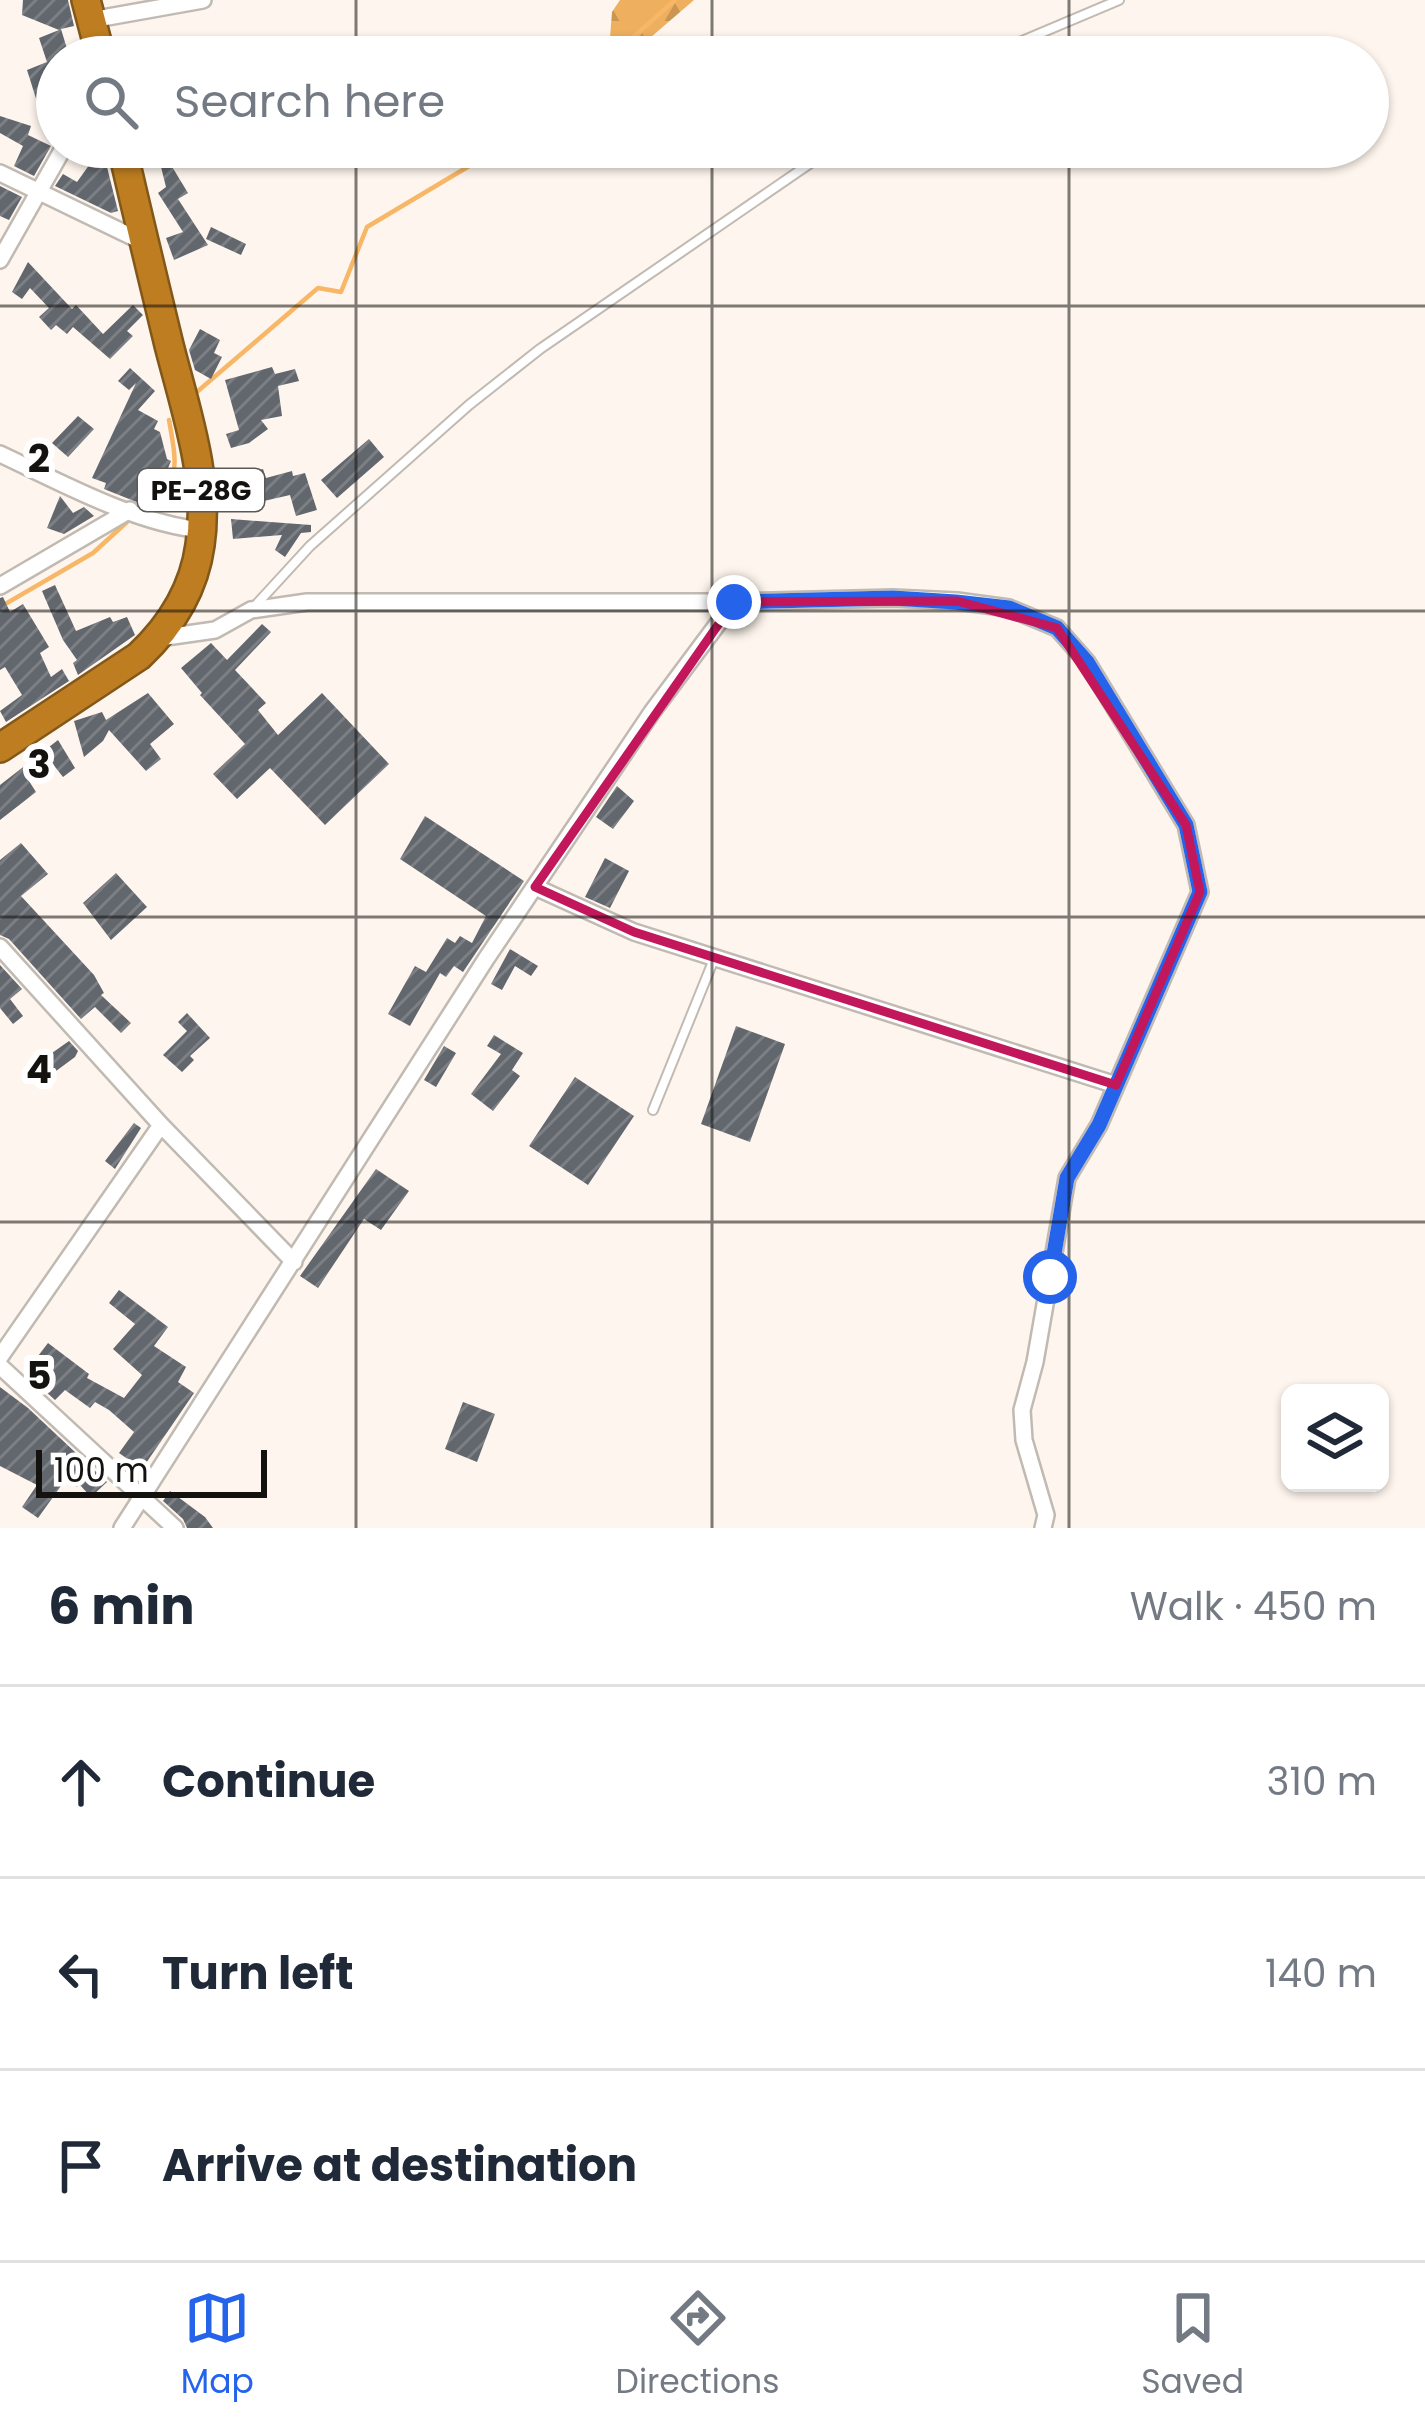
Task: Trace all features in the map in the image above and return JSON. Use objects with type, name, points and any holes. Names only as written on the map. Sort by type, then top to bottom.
[{"type":"highway","name":"PE-28G","points":[[0,748],[140,656],[159,638],[189,589],[202,530],[202,497],[189,423],[127,168]]},
{"type":"street","points":[[89,10],[203,0]]},
{"type":"street","points":[[0,260],[52,168]]},
{"type":"street","points":[[0,173],[143,242]]},
{"type":"street","points":[[0,454],[130,510],[184,529],[202,530]]},
{"type":"street","points":[[0,586],[130,510]]},
{"type":"street","points":[[159,638],[215,630],[250,610],[307,602],[893,598],[1009,608],[1057,628],[1087,662],[1186,825],[1200,892],[1099,1125],[1067,1178],[1035,1362],[1022,1410],[1024,1440],[1046,1515],[1043,1528]]},
{"type":"street","points":[[122,1528],[535,886],[652,712],[734,602]]},
{"type":"street","points":[[535,886],[634,932],[1116,1085]]},
{"type":"street","points":[[0,947],[161,1125],[294,1262]]},
{"type":"street","points":[[161,1125],[0,1362],[175,1528]]},
{"type":"lane","points":[[1034,36],[1119,0]]},
{"type":"lane","points":[[250,610],[310,546],[487,391],[540,349],[803,168]]},
{"type":"lane","points":[[653,1110],[715,957]]},
{"type":"highlighted area","points":[[957,601],[1057,628],[1186,825],[1200,892],[1116,1085],[634,932],[535,887],[734,602]]},
{"type":"green space","points":[[620,0],[694,0],[652,36],[610,36],[612,12]]},
{"type":"building","points":[[23,0],[68,0],[74,26],[61,29],[63,36],[44,36],[59,30],[22,15]]},
{"type":"building","points":[[36,66],[36,98],[27,70]]},
{"type":"building","points":[[0,116],[31,126],[28,135],[36,139],[39,168],[34,176],[14,166],[23,146],[0,133]]},
{"type":"building","points":[[87,168],[107,168],[118,211],[111,213],[55,186],[63,174],[77,182]]},
{"type":"building","points":[[161,168],[173,168],[188,193],[178,199],[208,245],[174,260],[166,238],[183,232],[158,193],[166,187]]},
{"type":"building","points":[[0,186],[22,197],[9,220],[0,216]]},
{"type":"building","points":[[211,227],[246,244],[241,255],[206,239]]},
{"type":"building","points":[[28,262],[103,334],[133,305],[143,315],[127,331],[133,336],[110,359],[73,327],[67,334],[56,325],[51,330],[39,317],[49,308],[30,288],[22,299],[12,292]]},
{"type":"building","points":[[200,329],[220,340],[214,353],[222,357],[211,379],[195,370],[189,350]]},
{"type":"building","points":[[272,367],[275,374],[295,369],[299,381],[278,386],[282,416],[261,420],[268,429],[249,443],[231,448],[226,434],[239,430],[225,380]]},
{"type":"building","points":[[130,368],[155,391],[138,410],[158,421],[154,429],[160,432],[171,461],[158,492],[149,490],[144,505],[104,489],[106,483],[92,478],[136,383],[129,390],[118,381]]},
{"type":"building","points":[[78,416],[94,429],[68,457],[52,443]]},
{"type":"building","points":[[369,439],[384,457],[337,498],[321,480]]},
{"type":"building","points":[[263,469],[266,478],[292,471],[293,476],[305,473],[317,510],[296,516],[290,495],[251,504],[243,474]]},
{"type":"building","points":[[60,496],[73,513],[84,507],[94,516],[64,534],[47,528]]},
{"type":"building","points":[[231,519],[311,525],[311,532],[301,533],[285,557],[275,550],[282,535],[233,539]]},
{"type":"building","points":[[55,585],[76,631],[110,617],[113,622],[127,617],[135,635],[78,675],[73,663],[77,660],[42,591]]},
{"type":"building","points":[[3,597],[10,612],[23,604],[49,647],[40,653],[51,677],[62,669],[69,681],[6,722],[0,711],[22,695],[5,667],[0,670]]},
{"type":"building","points":[[262,624],[271,632],[235,670],[266,703],[258,710],[278,735],[322,693],[389,764],[325,825],[270,768],[237,799],[213,774],[245,744],[181,668],[211,643],[227,660]]},
{"type":"building","points":[[148,693],[174,724],[150,744],[161,759],[146,771],[109,730],[84,757],[74,721],[102,712],[106,720]]},
{"type":"building","points":[[58,740],[75,768],[63,777],[52,763],[29,781],[36,792],[0,820],[0,785]]},
{"type":"building","points":[[617,786],[634,801],[613,829],[596,817]]},
{"type":"building","points":[[425,816],[524,881],[463,972],[454,966],[446,977],[440,973],[410,1026],[388,1014],[415,966],[426,972],[447,938],[455,943],[460,936],[472,943],[486,916],[400,859]]},
{"type":"building","points":[[21,843],[48,874],[21,896],[94,975],[101,995],[131,1023],[121,1033],[95,1007],[81,1019],[9,939],[0,935],[0,860]]},
{"type":"building","points":[[605,858],[629,871],[610,908],[585,897]]},
{"type":"building","points":[[116,873],[147,907],[111,940],[83,903]]},
{"type":"building","points":[[510,949],[538,966],[531,976],[515,966],[502,990],[491,984]]},
{"type":"building","points":[[0,965],[22,989],[10,999],[23,1016],[13,1024],[0,1008]]},
{"type":"building","points":[[187,1013],[210,1038],[190,1056],[194,1060],[182,1072],[163,1055],[187,1031],[178,1022]]},
{"type":"building","points":[[736,1026],[785,1044],[750,1142],[701,1124]]},
{"type":"building","points":[[494,1035],[523,1053],[512,1070],[520,1076],[493,1111],[471,1094],[501,1054],[487,1046]]},
{"type":"building","points":[[69,1041],[78,1051],[75,1057],[52,1074],[42,1060]]},
{"type":"building","points":[[444,1046],[456,1053],[436,1087],[424,1080]]},
{"type":"building","points":[[575,1077],[634,1116],[588,1185],[529,1146]]},
{"type":"building","points":[[134,1123],[141,1128],[115,1169],[105,1161]]},
{"type":"building","points":[[376,1169],[409,1191],[381,1230],[364,1219],[318,1288],[300,1276]]},
{"type":"building","points":[[119,1290],[168,1327],[154,1346],[186,1367],[178,1382],[194,1393],[142,1469],[119,1453],[134,1432],[109,1410],[95,1402],[90,1408],[65,1390],[55,1400],[25,1373],[48,1343],[89,1374],[87,1378],[124,1398],[142,1375],[113,1349],[135,1324],[109,1303]]},
{"type":"building","points":[[0,1387],[107,1482],[91,1497],[66,1479],[38,1518],[22,1507],[37,1485],[0,1466]]},
{"type":"building","points":[[463,1402],[495,1414],[477,1462],[445,1449]]},
{"type":"building","points":[[170,1491],[213,1528],[187,1528],[163,1501]]},
{"type":"waterway","points":[[635,36],[675,0]]},
{"type":"waterway","points":[[198,391],[318,288],[341,292],[367,227],[466,168]]},
{"type":"waterway","points":[[146,508],[166,490],[174,470],[169,420]]},
{"type":"waterway","points":[[0,607],[93,553],[127,522]]},
{"type":"route","points":[[734,602],[893,598],[956,602],[1009,608],[1057,628],[1087,662],[1186,825],[1200,892],[1099,1125],[1067,1178],[1050,1277]]}]
